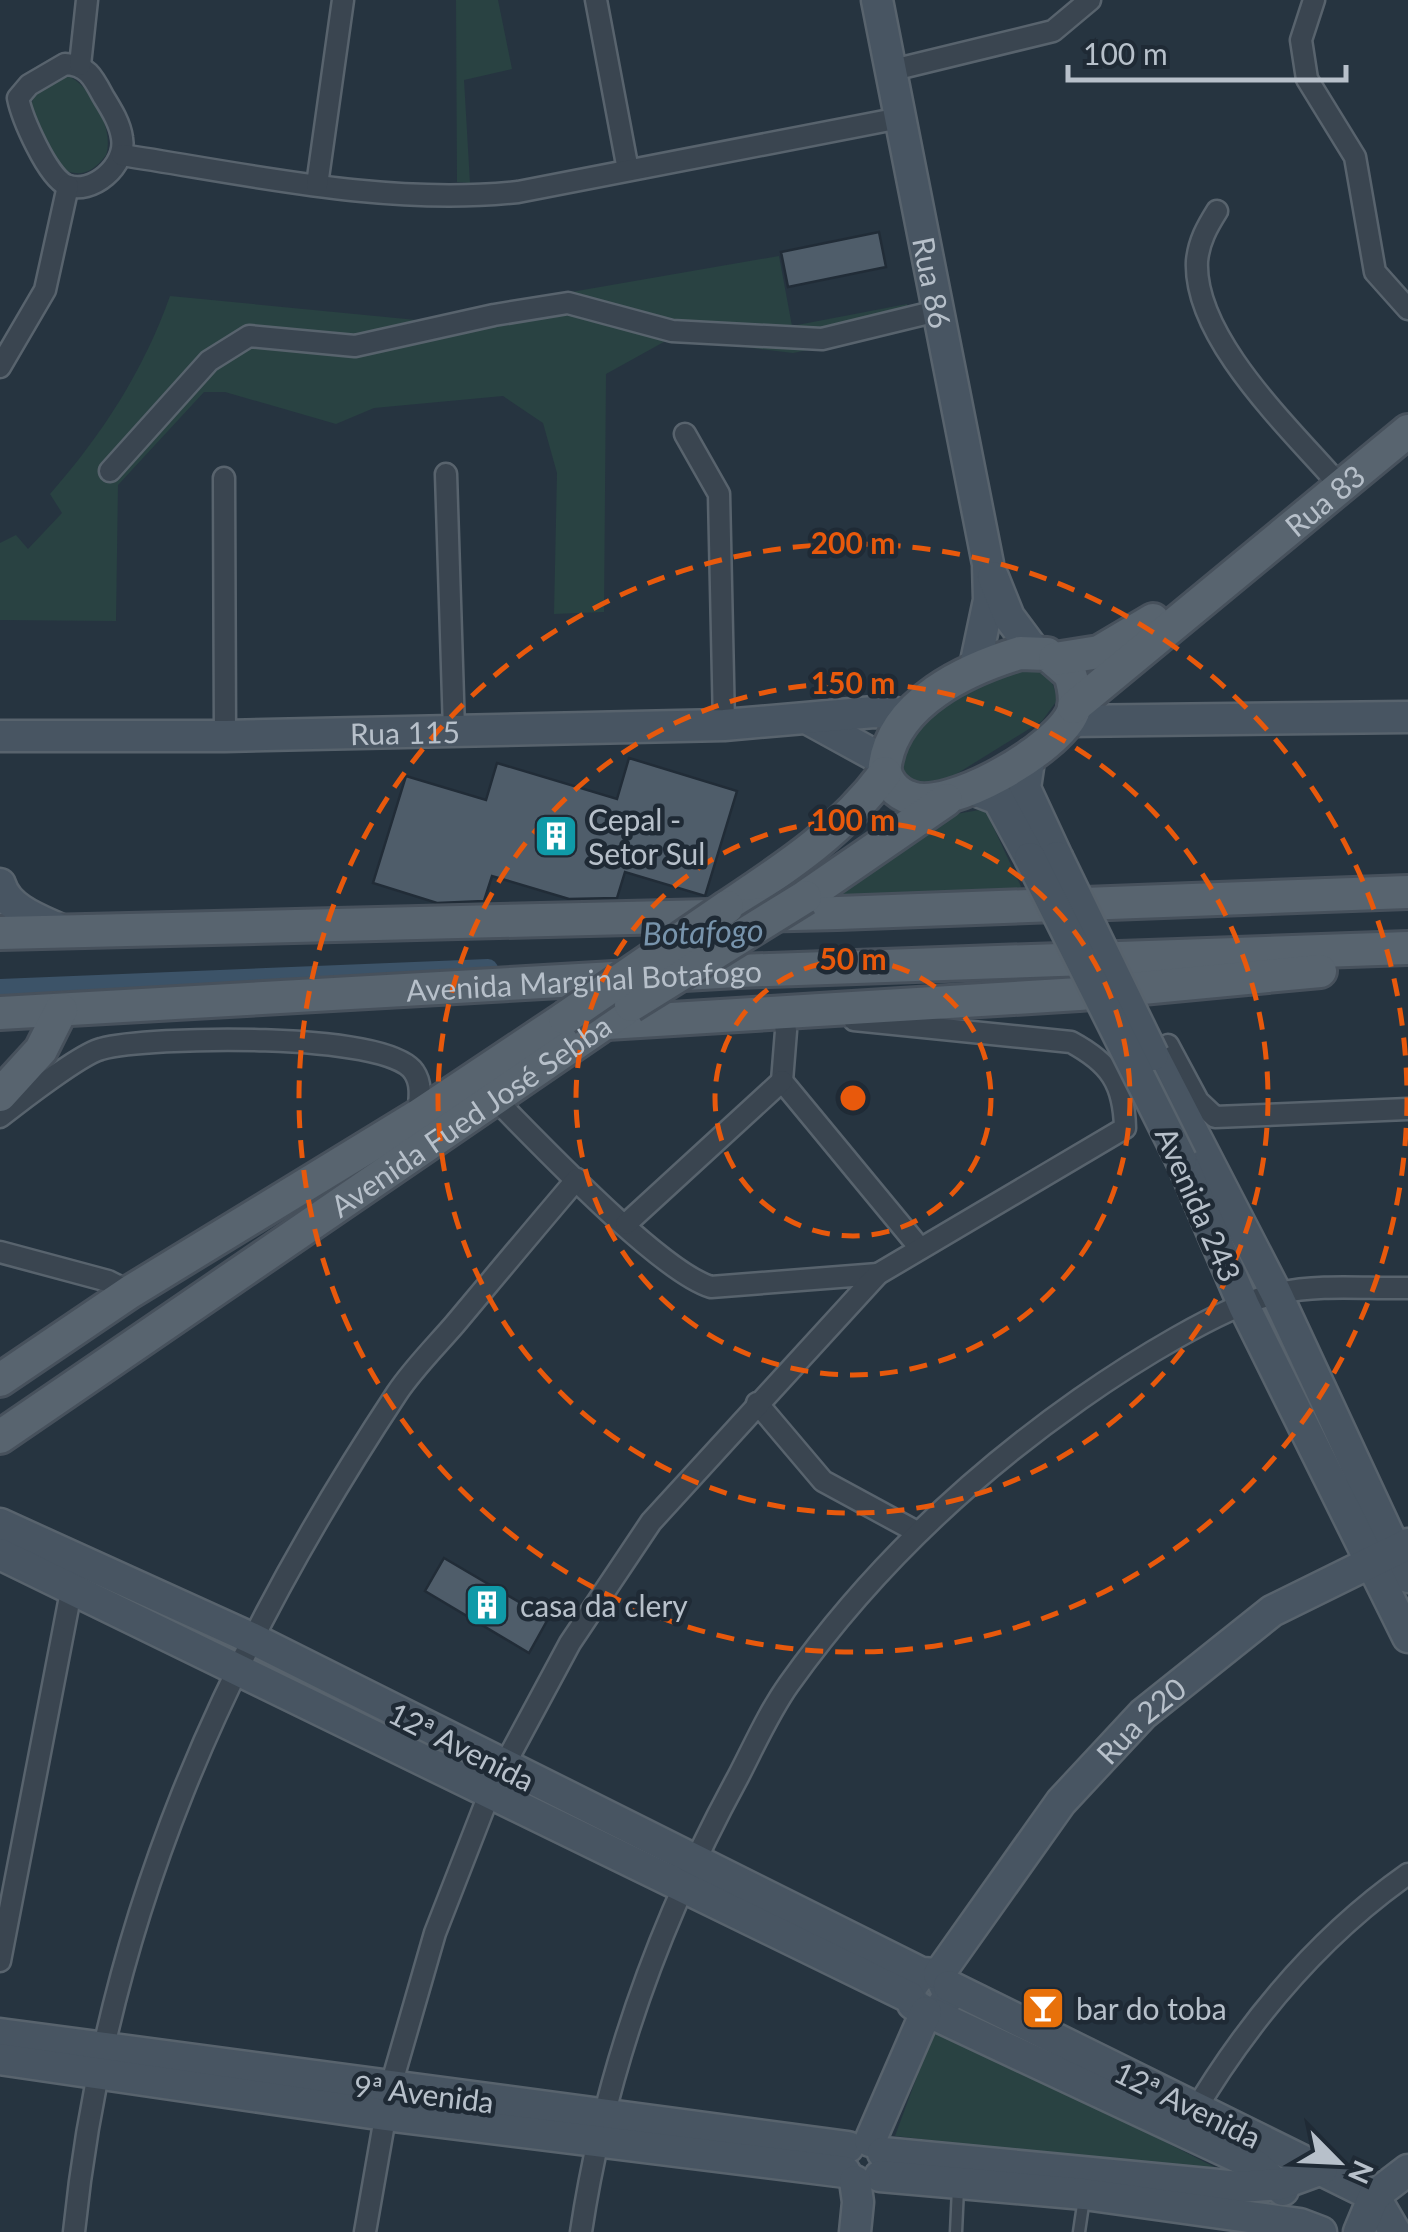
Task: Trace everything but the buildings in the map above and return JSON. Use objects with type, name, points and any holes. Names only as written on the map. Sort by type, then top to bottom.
[{"type":"main road","name":"Rua 83","points":[[1030,754],[1238,569],[1408,431]]},
{"type":"main road","name":"Rua 83","points":[[909,714],[928,697],[998,659],[1099,652],[1238,569]]},
{"type":"main road","points":[[1045,656],[1070,674],[1071,714]]},
{"type":"main road","name":"Avenida Fued José Sebba","points":[[0,1380],[130,1292],[418,1116],[814,849],[848,820],[885,767],[909,714]]},
{"type":"main road","name":"Avenida Fued José Sebba","points":[[0,1437],[619,1014],[959,794],[1030,754]]},
{"type":"main road","points":[[885,767],[898,792],[910,798],[959,794]]},
{"type":"main road","name":"Avenida Marginal Botafogo","points":[[0,933],[838,913],[1408,892]]},
{"type":"main road","points":[[619,1014],[782,1012],[1079,994],[1328,970],[1400,948]]},
{"type":"main road","name":"Avenida Marginal Botafogo","points":[[0,1013],[737,971],[1400,948]]},
{"type":"main road","points":[[0,1095],[41,1050],[62,1010]]},
{"type":"main road","points":[[494,1099],[491,1089],[500,1077],[559,1023]]},
{"type":"street","points":[[80,64],[87,0]]},
{"type":"street","points":[[317,185],[343,0]]},
{"type":"street","points":[[596,0],[628,170]]},
{"type":"street","name":"Rua 86","points":[[877,0],[988,564],[989,600],[974,671]]},
{"type":"street","points":[[893,70],[1053,31],[1090,0]]},
{"type":"street","points":[[1314,0],[1301,40],[1307,79],[1355,158],[1375,272],[1408,309]]},
{"type":"street","points":[[65,64],[80,64],[91,74],[114,114],[122,138],[122,156],[99,181],[68,186],[55,176],[9,97],[65,64]]},
{"type":"street","points":[[122,156],[317,185],[462,198],[518,192],[900,118]]},
{"type":"street","points":[[0,367],[44,290],[68,186]]},
{"type":"street","points":[[1216,211],[1202,236],[1197,264],[1209,318],[1246,377],[1340,487]]},
{"type":"street","points":[[110,471],[208,361],[249,336],[354,346],[568,303],[672,331],[822,339],[937,310]]},
{"type":"street","points":[[685,434],[719,494],[724,725]]},
{"type":"street","points":[[446,474],[454,730]]},
{"type":"street","points":[[224,478],[225,736]]},
{"type":"street","name":"Rua 86","points":[[988,564],[1009,617],[1045,656]]},
{"type":"street","name":"Rua 115","points":[[0,736],[225,736],[724,725],[812,721],[874,712],[909,714]]},
{"type":"street","points":[[1071,714],[1408,717]]},
{"type":"street","points":[[812,721],[885,767]]},
{"type":"street","name":"Avenida 243","points":[[1030,754],[1025,788],[1044,857],[1244,1306],[1395,1558]]},
{"type":"street","name":"Avenida 243","points":[[959,794],[998,799],[1044,857],[1160,1050],[1276,1293],[1395,1558],[1408,1637]]},
{"type":"street","points":[[0,884],[2,892],[27,914],[61,930]]},
{"type":"street","points":[[365,2232],[387,2102],[435,1933],[496,1780],[570,1643],[650,1522],[878,1274],[1125,1128],[1124,1099],[1102,1058],[1071,1042],[782,1012],[786,1031],[782,1082],[626,1224]]},
{"type":"street","points":[[0,1117],[99,1049],[279,1038],[374,1053],[407,1064],[420,1089],[418,1116]]},
{"type":"street","points":[[1160,1050],[1198,1101],[1216,1116],[1408,1109]]},
{"type":"street","points":[[782,1082],[919,1247]]},
{"type":"street","points":[[494,1099],[626,1224],[696,1283],[711,1288],[878,1274]]},
{"type":"street","points":[[74,2232],[100,2059],[125,1954],[176,1800],[236,1668],[399,1390],[577,1179]]},
{"type":"street","points":[[0,1252],[108,1281],[130,1292]]},
{"type":"street","points":[[580,2232],[598,2127],[634,2008],[687,1872],[788,1685],[917,1532],[1020,1441],[1132,1363],[1244,1306],[1276,1293],[1408,1288]]},
{"type":"street","points":[[757,1403],[824,1481],[917,1532]]},
{"type":"street","name":"12ª Avenida","points":[[0,1524],[76,1576],[236,1668],[496,1780],[1190,2120],[1322,2168],[1374,2196]]},
{"type":"street","name":"12ª Avenida","points":[[0,1554],[76,1576],[251,1638],[496,1780]]},
{"type":"street","name":"Rua 220","points":[[863,2176],[929,1993],[1060,1802],[1144,1714],[1272,1611],[1395,1558]]},
{"type":"street","points":[[0,1962],[76,1576]]},
{"type":"street","points":[[1190,2120],[1263,2008],[1341,1928],[1408,1874]]},
{"type":"street","name":"9ª Avenida","points":[[0,2034],[100,2059],[387,2102],[598,2127],[863,2176],[1084,2194],[1310,2228]]},
{"type":"street","name":"9ª Avenida","points":[[0,2059],[100,2059]]},
{"type":"street","name":"12ª Avenida","points":[[1190,2120],[1281,2184],[1310,2228]]},
{"type":"street","name":"9ª Avenida","points":[[863,2176],[1240,2186],[1281,2184],[1322,2168]]},
{"type":"street","points":[[1359,2232],[1374,2196],[1408,2170]]},
{"type":"street","points":[[1374,2196],[1395,2232]]},
{"type":"street","points":[[1404,2232],[1408,2226]]},
{"type":"lane","points":[[956,2232],[959,2182]]},
{"type":"lane","points":[[1079,2232],[1084,2194]]},
{"type":"green space","points":[[456,0],[498,0],[512,69],[464,80],[470,183],[457,182]]},
{"type":"green space","points":[[63,74],[73,78],[90,96],[107,132],[106,155],[84,173],[55,167],[30,107],[36,92]]},
{"type":"green space","points":[[779,256],[792,326],[907,304],[911,329],[793,353],[671,338],[606,374],[604,612],[554,614],[557,473],[543,423],[503,396],[374,408],[336,424],[225,392],[204,392],[118,485],[116,621],[0,620],[0,543],[16,535],[28,549],[62,513],[50,494],[120,401],[148,350],[170,296],[437,322],[554,295]]},
{"type":"green space","points":[[1029,662],[1047,669],[1058,699],[1042,721],[932,789],[898,779],[901,749],[922,717]]},
{"type":"green space","points":[[985,809],[1030,906],[815,910],[956,814]]},
{"type":"green space","points":[[936,2025],[1230,2175],[895,2136]]},
{"type":"waterway","name":"Botafogo","points":[[0,989],[488,969]]},
{"type":"place","name":"Cepal - Setor Sul","points":[[556,836]]},
{"type":"place","name":"casa da clery","points":[[487,1605]]},
{"type":"place","name":"bar do toba","points":[[1043,2008]]}]
